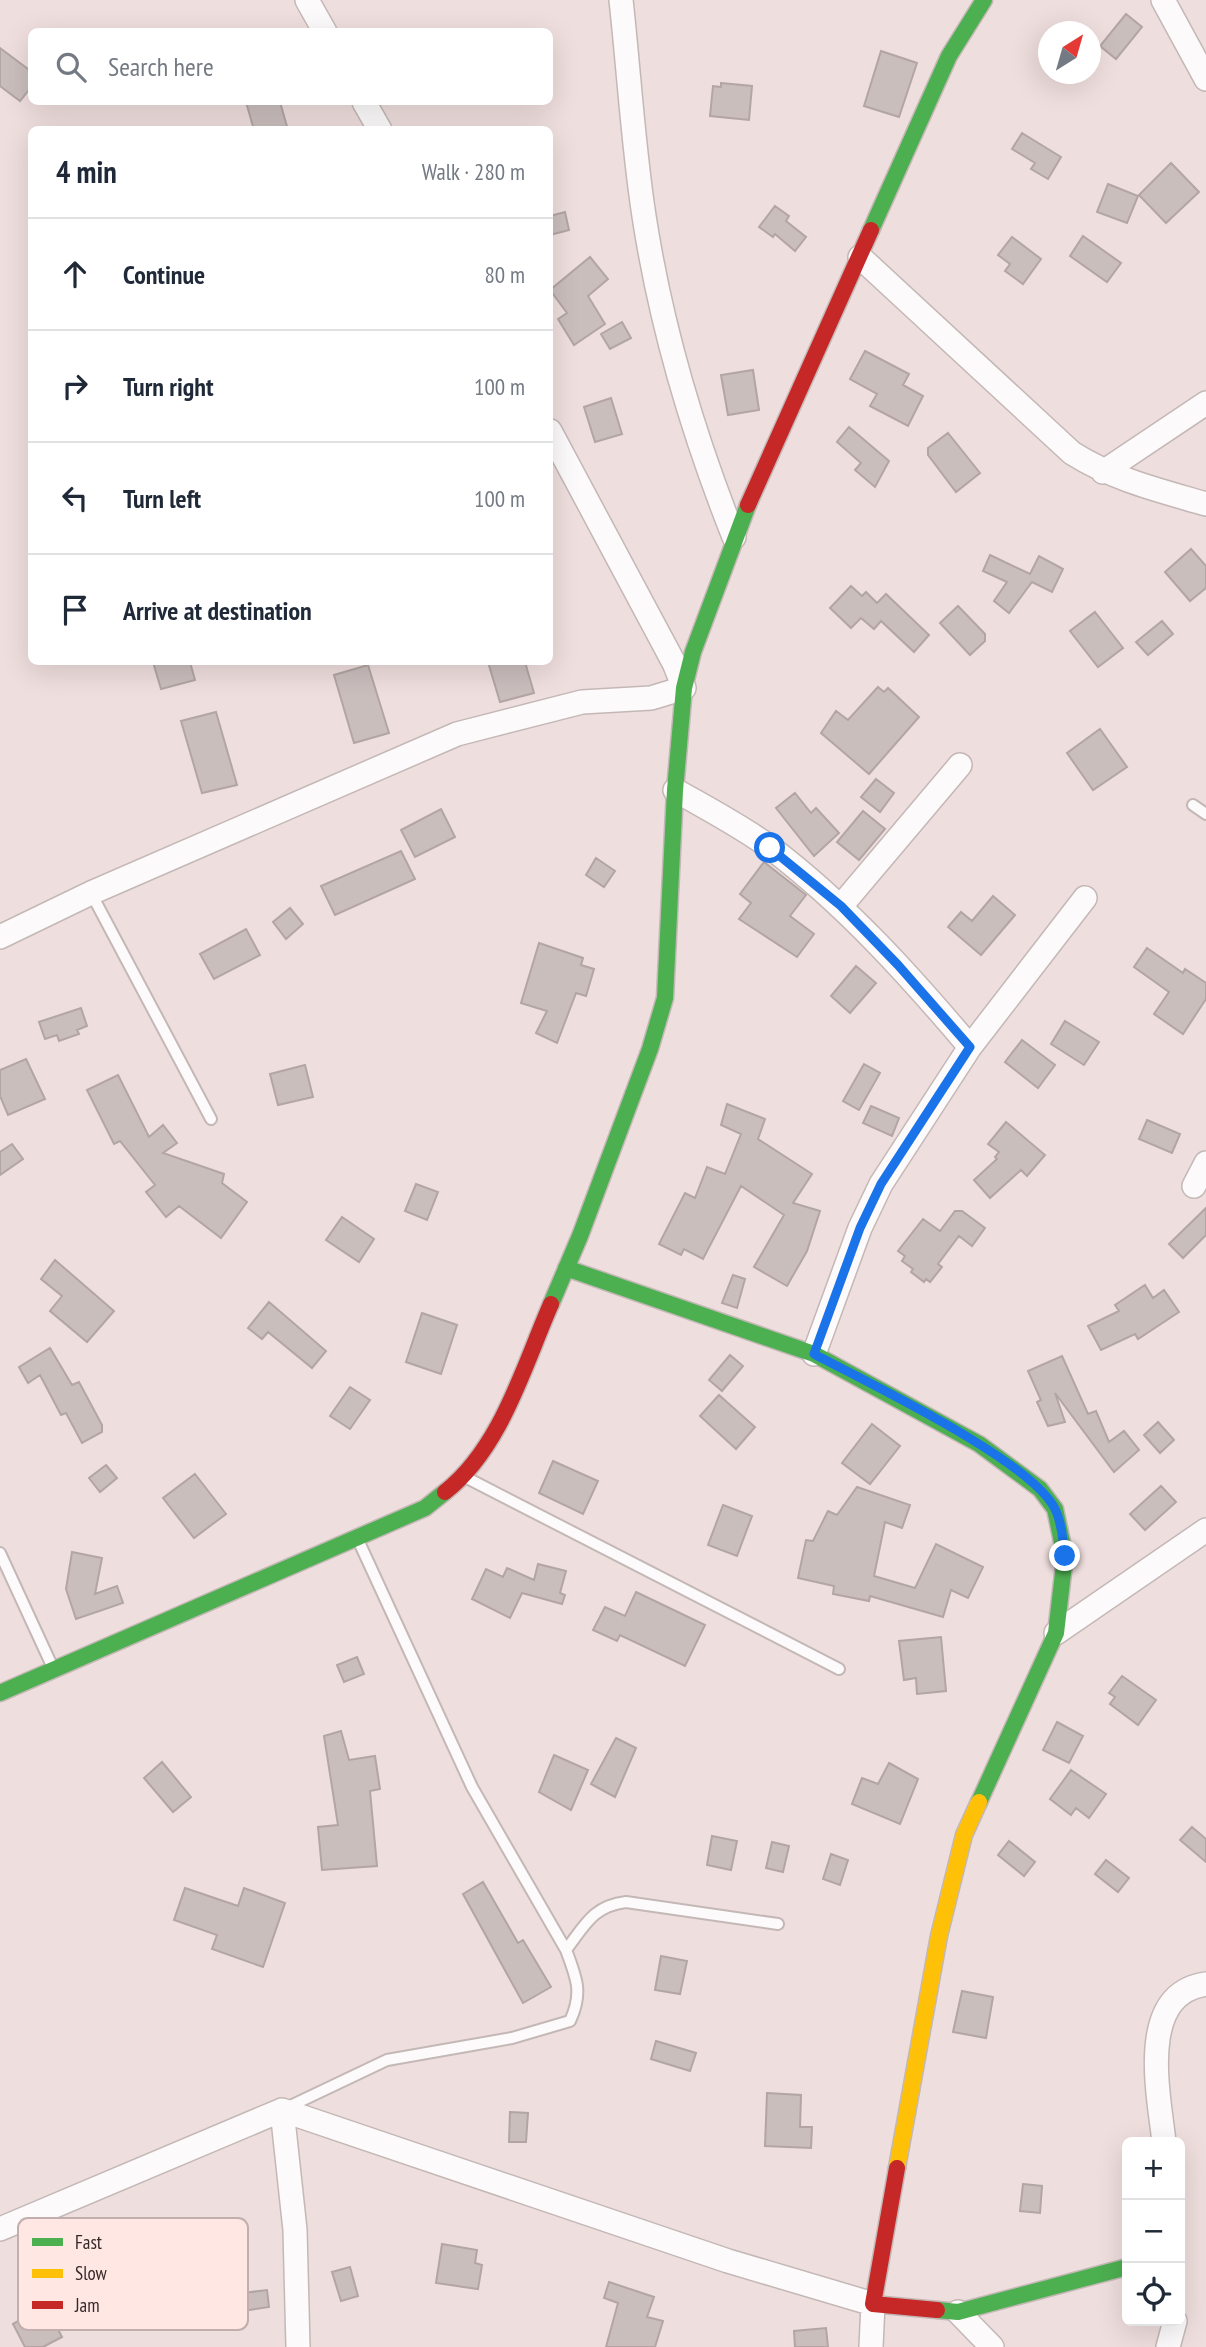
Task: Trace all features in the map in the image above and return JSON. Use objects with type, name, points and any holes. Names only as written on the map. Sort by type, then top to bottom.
[{"type":"street","points":[[307,0],[323,28]]},
{"type":"street","points":[[621,0],[647,230],[681,387],[705,466],[734,537]]},
{"type":"street","points":[[0,1693],[425,1508],[464,1477],[501,1421],[566,1268],[650,1049],[665,998],[675,790],[684,688],[693,652],[734,537],[949,56],[984,0]]},
{"type":"street","points":[[1163,0],[1206,79]]},
{"type":"street","points":[[366,105],[378,126]]},
{"type":"street","points":[[860,257],[1072,453],[1103,472],[1143,487],[1206,504]]},
{"type":"street","points":[[1103,472],[1206,403]]},
{"type":"street","points":[[553,437],[674,663],[684,688]]},
{"type":"street","points":[[0,937],[91,893],[457,734],[582,702],[651,698],[684,688]]},
{"type":"street","points":[[841,906],[960,765]]},
{"type":"street","points":[[675,790],[770,848],[841,906],[898,965],[970,1047]]},
{"type":"street","points":[[814,1354],[856,1240],[881,1184],[970,1047],[1085,898]]},
{"type":"street","points":[[1194,1185],[1206,1163]]},
{"type":"street","points":[[566,1268],[814,1354],[979,1444],[1040,1489],[1055,1509],[1065,1556],[1056,1633],[964,1835],[939,1936],[873,2304],[871,2347]]},
{"type":"street","points":[[1056,1633],[1206,1530]]},
{"type":"street","points":[[1163,2137],[1155,2057],[1160,2023],[1175,2000],[1196,1985],[1206,1983]]},
{"type":"street","points":[[282,2110],[295,2230],[298,2347]]},
{"type":"street","points":[[26,2218],[282,2110],[728,2261],[873,2304],[958,2312],[1122,2268]]},
{"type":"street","points":[[0,2229],[18,2221]]},
{"type":"street","points":[[958,2312],[992,2347]]},
{"type":"street","points":[[1168,2347],[1174,2326]]},
{"type":"lane","points":[[1192,805],[1206,814]]},
{"type":"lane","points":[[91,893],[211,1119]]},
{"type":"lane","points":[[464,1477],[839,1669]]},
{"type":"lane","points":[[282,2110],[387,2060],[512,2038],[570,2021],[579,2002],[576,1976],[566,1951],[472,1787],[358,1539]]},
{"type":"lane","points":[[0,1553],[54,1670]]},
{"type":"lane","points":[[566,1951],[594,1914],[608,1904],[626,1902],[778,1924]]},
{"type":"building","points":[[1126,14],[1142,27],[1116,59],[1101,45]]},
{"type":"building","points":[[0,48],[28,69],[28,91],[20,101],[0,86]]},
{"type":"building","points":[[881,51],[917,63],[899,117],[864,106]]},
{"type":"building","points":[[721,83],[752,86],[749,120],[710,116],[713,86],[721,87]]},
{"type":"building","points":[[247,105],[281,105],[287,126],[253,126]]},
{"type":"building","points":[[1022,133],[1061,157],[1048,179],[1031,169],[1035,163],[1012,149]]},
{"type":"building","points":[[1171,163],[1199,192],[1166,223],[1139,195]]},
{"type":"building","points":[[1108,184],[1138,196],[1127,223],[1097,212]]},
{"type":"building","points":[[775,206],[789,216],[786,221],[806,237],[795,251],[775,234],[773,237],[759,227]]},
{"type":"building","points":[[565,212],[569,230],[553,234],[553,215]]},
{"type":"building","points":[[1083,236],[1121,263],[1107,282],[1070,256]]},
{"type":"building","points":[[1012,237],[1041,259],[1023,284],[1005,271],[1010,264],[998,255]]},
{"type":"building","points":[[590,257],[608,279],[588,296],[605,324],[574,345],[558,319],[567,313],[553,294],[553,288]]},
{"type":"building","points":[[622,322],[631,338],[610,349],[601,334]]},
{"type":"building","points":[[865,351],[909,374],[903,385],[923,396],[908,426],[870,406],[877,394],[850,379]]},
{"type":"building","points":[[753,370],[759,410],[728,415],[721,375]]},
{"type":"building","points":[[611,398],[622,434],[595,442],[584,407]]},
{"type":"building","points":[[849,427],[889,461],[875,487],[855,470],[861,463],[837,442]]},
{"type":"building","points":[[948,433],[980,473],[956,492],[928,455],[928,448]]},
{"type":"building","points":[[1191,549],[1206,566],[1206,588],[1190,601],[1165,572]]},
{"type":"building","points":[[990,555],[1030,574],[1039,556],[1063,569],[1052,592],[1032,582],[1009,613],[994,601],[1007,582],[983,571]]},
{"type":"building","points":[[851,586],[862,596],[866,592],[877,603],[886,594],[929,635],[914,652],[881,621],[874,629],[861,618],[851,628],[830,608]]},
{"type":"building","points":[[958,606],[985,634],[985,641],[970,655],[940,623]]},
{"type":"building","points":[[1095,612],[1123,648],[1098,667],[1070,631]]},
{"type":"building","points":[[1162,621],[1173,634],[1148,655],[1136,642]]},
{"type":"building","points":[[154,665],[191,665],[195,680],[161,689]]},
{"type":"building","points":[[368,665],[389,733],[354,743],[334,675]]},
{"type":"building","points":[[489,665],[526,665],[534,693],[500,702]]},
{"type":"building","points":[[878,687],[884,692],[888,688],[919,717],[869,774],[821,733],[836,711],[848,720]]},
{"type":"building","points":[[216,712],[237,785],[202,793],[181,721]]},
{"type":"building","points":[[1100,729],[1127,767],[1093,790],[1067,753]]},
{"type":"building","points":[[876,779],[894,793],[880,812],[861,797]]},
{"type":"building","points":[[795,793],[811,813],[816,808],[839,833],[814,856],[776,808]]},
{"type":"building","points":[[441,809],[455,837],[415,857],[401,830]]},
{"type":"building","points":[[863,811],[885,829],[859,860],[837,842]]},
{"type":"building","points":[[401,851],[415,879],[335,915],[321,886]]},
{"type":"building","points":[[596,858],[615,871],[604,887],[586,875]]},
{"type":"building","points":[[764,862],[806,895],[790,916],[814,934],[797,957],[739,919],[751,903],[740,894]]},
{"type":"building","points":[[993,896],[1015,915],[981,955],[948,927],[961,912],[972,921]]},
{"type":"building","points":[[290,908],[303,924],[286,939],[273,922]]},
{"type":"building","points":[[246,929],[260,955],[214,979],[200,954]]},
{"type":"building","points":[[539,943],[583,958],[581,965],[594,969],[586,996],[576,993],[557,1043],[536,1033],[547,1011],[521,1003]]},
{"type":"building","points":[[1147,948],[1183,973],[1185,969],[1206,983],[1206,999],[1183,1034],[1154,1014],[1169,992],[1134,967]]},
{"type":"building","points":[[856,966],[876,983],[850,1013],[831,996]]},
{"type":"building","points":[[81,1008],[87,1026],[77,1030],[79,1034],[59,1041],[57,1035],[45,1039],[39,1022]]},
{"type":"building","points":[[1065,1021],[1099,1042],[1084,1065],[1051,1044]]},
{"type":"building","points":[[1022,1040],[1055,1065],[1038,1088],[1005,1062]]},
{"type":"building","points":[[26,1059],[45,1099],[8,1115],[0,1096],[0,1070]]},
{"type":"building","points":[[864,1064],[880,1073],[859,1110],[843,1101]]},
{"type":"building","points":[[305,1065],[313,1097],[278,1105],[270,1074]]},
{"type":"building","points":[[118,1075],[149,1137],[163,1125],[177,1143],[163,1153],[224,1174],[222,1183],[247,1202],[221,1238],[179,1206],[166,1217],[146,1192],[155,1185],[120,1141],[114,1144],[87,1090]]},
{"type":"building","points":[[727,1104],[765,1119],[758,1139],[812,1174],[793,1203],[820,1211],[807,1251],[787,1286],[754,1267],[784,1215],[741,1186],[703,1259],[684,1249],[681,1255],[659,1244],[685,1193],[695,1198],[707,1167],[725,1174],[741,1134],[721,1125]]},
{"type":"building","points":[[871,1106],[899,1118],[892,1136],[863,1123]]},
{"type":"building","points":[[1147,1120],[1180,1134],[1172,1153],[1139,1139]]},
{"type":"building","points":[[1006,1122],[1045,1155],[1027,1176],[1021,1170],[990,1198],[974,1180],[997,1159],[995,1157],[999,1152],[988,1144]]},
{"type":"building","points":[[12,1144],[23,1159],[0,1175],[0,1152]]},
{"type":"building","points":[[416,1184],[438,1192],[427,1220],[405,1211]]},
{"type":"building","points":[[1206,1208],[1206,1235],[1183,1258],[1169,1244]]},
{"type":"building","points":[[955,1211],[962,1211],[985,1228],[972,1246],[959,1236],[938,1264],[942,1267],[930,1282],[926,1279],[924,1282],[911,1272],[913,1269],[902,1261],[905,1256],[898,1251],[923,1219],[940,1231]]},
{"type":"building","points":[[342,1217],[374,1239],[359,1262],[326,1240]]},
{"type":"building","points":[[55,1260],[114,1311],[87,1342],[50,1311],[62,1296],[41,1279]]},
{"type":"building","points":[[733,1275],[745,1279],[737,1308],[722,1303]]},
{"type":"building","points":[[1145,1285],[1153,1298],[1164,1290],[1179,1312],[1138,1339],[1135,1334],[1101,1350],[1088,1326],[1119,1311],[1115,1305]]},
{"type":"building","points":[[269,1302],[326,1351],[312,1368],[268,1332],[262,1339],[248,1328]]},
{"type":"building","points":[[422,1313],[457,1325],[441,1374],[406,1362]]},
{"type":"building","points":[[50,1348],[72,1385],[79,1382],[102,1425],[102,1432],[82,1443],[66,1413],[61,1415],[40,1375],[28,1383],[19,1367]]},
{"type":"building","points":[[730,1355],[743,1366],[722,1391],[709,1380]]},
{"type":"building","points":[[1062,1356],[1088,1414],[1096,1411],[1109,1442],[1124,1431],[1139,1450],[1114,1472],[1055,1393],[1065,1422],[1048,1426],[1037,1402],[1041,1400],[1028,1371]]},
{"type":"building","points":[[350,1387],[370,1400],[350,1429],[330,1416]]},
{"type":"building","points":[[719,1395],[755,1427],[736,1449],[700,1416]]},
{"type":"building","points":[[1158,1422],[1174,1440],[1160,1453],[1144,1435]]},
{"type":"building","points":[[872,1424],[900,1446],[870,1484],[842,1463]]},
{"type":"building","points":[[553,1461],[598,1481],[583,1514],[539,1493]]},
{"type":"building","points":[[106,1465],[117,1478],[100,1492],[89,1478]]},
{"type":"building","points":[[195,1474],[226,1514],[194,1538],[163,1498]]},
{"type":"building","points":[[1161,1486],[1176,1502],[1145,1530],[1130,1514]]},
{"type":"building","points":[[857,1487],[910,1505],[902,1528],[885,1522],[874,1576],[915,1588],[936,1544],[983,1567],[968,1598],[951,1590],[943,1617],[870,1596],[869,1601],[833,1594],[834,1586],[798,1578],[806,1540],[813,1541],[828,1511],[837,1515]]},
{"type":"building","points":[[723,1505],[752,1516],[737,1556],[708,1545]]},
{"type":"building","points":[[72,1552],[102,1558],[95,1594],[117,1586],[123,1603],[76,1619],[66,1589]]},
{"type":"building","points":[[538,1564],[566,1571],[560,1593],[565,1595],[562,1604],[522,1593],[510,1618],[472,1599],[486,1569],[503,1577],[507,1568],[534,1580]]},
{"type":"building","points":[[636,1592],[705,1625],[685,1666],[620,1635],[617,1641],[593,1630],[605,1607],[625,1616]]},
{"type":"building","points":[[941,1637],[946,1691],[917,1694],[916,1678],[904,1680],[899,1641]]},
{"type":"building","points":[[357,1657],[364,1674],[344,1682],[337,1665]]},
{"type":"building","points":[[1122,1676],[1156,1700],[1138,1725],[1110,1704],[1115,1697],[1109,1693]]},
{"type":"building","points":[[1057,1722],[1083,1736],[1069,1763],[1043,1750]]},
{"type":"building","points":[[341,1731],[349,1760],[375,1756],[380,1789],[370,1791],[377,1866],[322,1870],[318,1827],[338,1825],[324,1736]]},
{"type":"building","points":[[616,1738],[636,1748],[615,1797],[591,1784]]},
{"type":"building","points":[[554,1755],[588,1770],[571,1810],[539,1792]]},
{"type":"building","points":[[162,1762],[191,1797],[173,1812],[144,1778]]},
{"type":"building","points":[[889,1763],[918,1779],[900,1824],[852,1804],[862,1778],[878,1784]]},
{"type":"building","points":[[1071,1770],[1106,1794],[1089,1818],[1076,1808],[1071,1815],[1050,1799]]},
{"type":"building","points":[[1192,1827],[1206,1839],[1206,1862],[1180,1840]]},
{"type":"building","points":[[712,1836],[737,1841],[731,1870],[707,1865]]},
{"type":"building","points":[[1009,1841],[1035,1862],[1024,1876],[998,1855]]},
{"type":"building","points":[[772,1842],[789,1846],[783,1872],[766,1868]]},
{"type":"building","points":[[831,1854],[848,1860],[840,1885],[823,1879]]},
{"type":"building","points":[[1106,1860],[1129,1878],[1118,1892],[1095,1874]]},
{"type":"building","points":[[483,1882],[518,1943],[523,1940],[551,1987],[523,2003],[463,1894]]},
{"type":"building","points":[[185,1888],[238,1906],[244,1888],[285,1903],[263,1967],[212,1949],[217,1935],[174,1920]]},
{"type":"building","points":[[661,1956],[687,1961],[680,1994],[655,1990]]},
{"type":"building","points":[[962,1991],[993,1997],[986,2038],[953,2032]]},
{"type":"building","points":[[656,2041],[696,2053],[690,2071],[651,2059]]},
{"type":"building","points":[[767,2093],[801,2095],[800,2127],[812,2127],[811,2148],[765,2146]]},
{"type":"building","points":[[510,2112],[528,2113],[526,2142],[509,2142]]},
{"type":"building","points":[[1023,2184],[1042,2186],[1040,2213],[1020,2211]]},
{"type":"building","points":[[442,2244],[477,2250],[475,2263],[482,2265],[478,2289],[436,2283]]},
{"type":"building","points":[[350,2267],[358,2296],[341,2301],[332,2272]]},
{"type":"building","points":[[609,2282],[654,2297],[647,2317],[663,2321],[655,2347],[606,2347],[618,2303],[604,2298]]},
{"type":"building","points":[[267,2290],[269,2307],[248,2310],[248,2292]]},
{"type":"building","points":[[18,2321],[18,2330],[58,2330],[62,2337],[43,2347],[25,2347],[13,2324]]},
{"type":"building","points":[[826,2328],[828,2347],[795,2347],[794,2331]]},
{"type":"traffic: fast","points":[[871,230],[949,56],[984,0]]},
{"type":"traffic: fast","points":[[551,1304],[580,1236],[650,1049],[665,998],[675,790],[684,688],[693,652],[748,505]]},
{"type":"traffic: fast","points":[[566,1268],[814,1354],[979,1444],[1040,1489],[1055,1509],[1065,1556],[1056,1633],[979,1802]]},
{"type":"traffic: fast","points":[[0,1693],[425,1508],[445,1492]]},
{"type":"traffic: fast","points":[[937,2310],[958,2312],[1122,2268]]},
{"type":"traffic: slow","points":[[897,2168],[939,1936],[964,1835],[979,1802]]},
{"type":"traffic: jam","points":[[748,505],[871,230]]},
{"type":"traffic: jam","points":[[445,1492],[464,1474],[496,1430],[551,1304]]},
{"type":"traffic: jam","points":[[897,2168],[873,2304],[937,2310]]},
{"type":"route","points":[[770,848],[841,906],[898,965],[970,1047],[881,1184],[860,1228],[814,1354],[979,1444],[1040,1489],[1055,1509],[1065,1556]]}]
